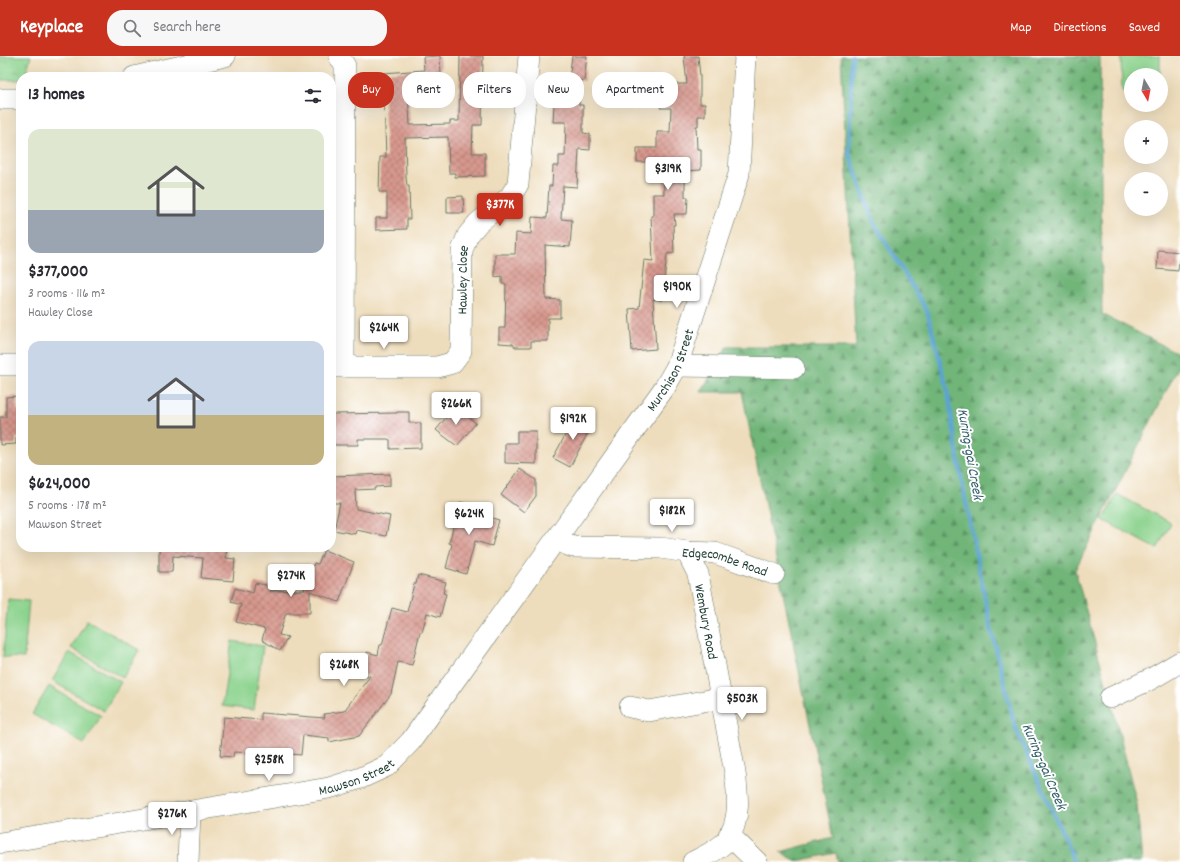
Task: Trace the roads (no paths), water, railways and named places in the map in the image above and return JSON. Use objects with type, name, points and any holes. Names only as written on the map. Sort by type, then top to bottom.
[{"type":"street","points":[[157,72],[225,56]]},
{"type":"street","name":"Hawley Close","points":[[337,367],[437,367],[452,363],[461,351],[462,250],[468,235],[478,223],[510,197],[518,184],[529,56]]},
{"type":"street","name":"Murchison Street","points":[[556,540],[665,387],[677,366],[739,174],[745,56]]},
{"type":"street","points":[[337,367],[342,61]]},
{"type":"street","points":[[0,99],[16,99]]},
{"type":"street","points":[[0,364],[16,365]]},
{"type":"street","points":[[677,366],[794,368]]},
{"type":"street","name":"Edgecombe Road","points":[[556,540],[573,547],[661,548],[687,552],[716,553],[774,574]]},
{"type":"street","name":"Mawson Street","points":[[0,842],[329,788],[361,778],[387,766],[412,741],[556,540]]},
{"type":"street","name":"Wembury Road","points":[[687,552],[698,574],[735,772],[738,800],[734,826],[726,841],[710,853],[692,862]]},
{"type":"street","points":[[1110,698],[1151,679],[1180,662]]},
{"type":"street","points":[[630,707],[649,711],[720,698]]},
{"type":"street","points":[[188,862],[190,812]]},
{"type":"street","points":[[730,835],[757,862]]},
{"type":"waterway","name":"Kuring-gai Creek","points":[[852,56],[849,153],[873,221],[927,311],[947,388],[962,483],[991,629],[1015,727],[1071,853],[1073,862]]}]
